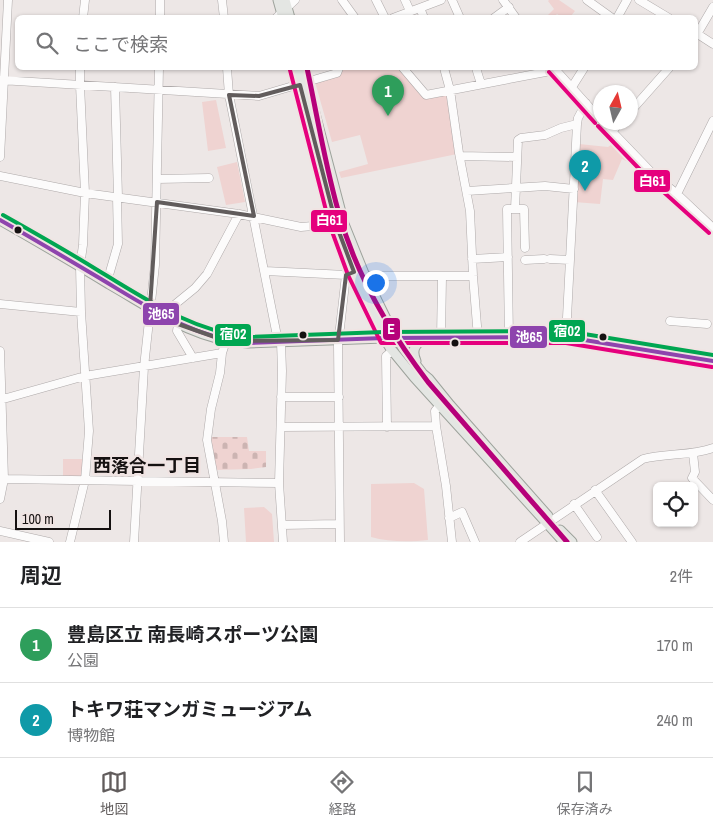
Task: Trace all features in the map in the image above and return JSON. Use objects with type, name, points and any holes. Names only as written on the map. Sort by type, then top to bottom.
[{"type":"main road","points":[[278,0],[284,12]]},
{"type":"main road","points":[[297,70],[304,84],[344,224],[365,276],[396,338],[423,374],[430,379],[564,542]]},
{"type":"main road","points":[[303,70],[304,84],[336,224],[350,273],[384,338],[440,406],[550,523],[572,542]]},
{"type":"main road","points":[[0,220],[178,324],[210,337],[226,341],[248,343],[384,338],[566,337],[713,361]]},
{"type":"main road","points":[[423,374],[413,351],[418,342],[429,338]]},
{"type":"street","points":[[0,157],[2,80],[8,0]]},
{"type":"street","points":[[83,15],[85,0]]},
{"type":"street","points":[[160,0],[160,15]]},
{"type":"street","points":[[222,0],[224,15]]},
{"type":"street","points":[[284,12],[295,0]]},
{"type":"street","points":[[342,0],[353,15]]},
{"type":"street","points":[[376,0],[384,15]]},
{"type":"street","points":[[405,0],[410,11]]},
{"type":"street","points":[[400,15],[441,0]]},
{"type":"street","points":[[452,0],[459,15]]},
{"type":"street","points":[[503,0],[514,15]]},
{"type":"street","points":[[587,0],[608,15]]},
{"type":"street","points":[[619,15],[628,0]]},
{"type":"street","points":[[639,0],[664,15]]},
{"type":"street","points":[[498,15],[509,7]]},
{"type":"street","points":[[698,31],[713,7]]},
{"type":"street","points":[[420,8],[423,15]]},
{"type":"street","points":[[698,35],[713,44]]},
{"type":"street","points":[[70,542],[85,480],[89,431],[81,312],[80,266],[83,245],[85,193],[80,70]]},
{"type":"street","points":[[134,542],[144,367],[155,265],[159,70]]},
{"type":"street","points":[[227,70],[229,95],[277,336],[281,342],[282,397],[279,483],[283,542]]},
{"type":"street","points":[[2,80],[259,96],[304,84],[337,73],[338,70]]},
{"type":"street","points":[[405,70],[426,95],[550,70]]},
{"type":"street","points":[[445,70],[450,90],[470,210],[478,338]]},
{"type":"street","points":[[477,70],[481,84]]},
{"type":"street","points":[[556,70],[593,112]]},
{"type":"street","points":[[572,87],[583,70]]},
{"type":"street","points":[[638,103],[667,70]]},
{"type":"street","points":[[107,282],[118,244],[115,88]]},
{"type":"street","points":[[566,337],[577,124],[578,118],[586,104]]},
{"type":"street","points":[[677,194],[713,121]]},
{"type":"street","points":[[515,208],[518,140],[545,135],[577,124]]},
{"type":"street","points":[[612,132],[653,174],[713,228]]},
{"type":"street","points":[[460,156],[517,157]]},
{"type":"street","points":[[0,176],[85,193],[254,216],[301,227],[336,224]]},
{"type":"street","points":[[157,179],[209,178]]},
{"type":"street","points":[[467,192],[545,186],[574,189]]},
{"type":"street","points":[[509,338],[507,208],[524,209],[524,248]]},
{"type":"street","points":[[162,315],[195,288],[207,274],[239,214]]},
{"type":"street","points":[[472,259],[508,257]]},
{"type":"street","points":[[525,260],[570,260]]},
{"type":"street","points":[[265,271],[350,273],[338,340],[340,542]]},
{"type":"street","points":[[365,276],[473,276]]},
{"type":"street","points":[[441,338],[442,277]]},
{"type":"street","points":[[0,304],[81,312]]},
{"type":"street","points":[[670,321],[707,324]]},
{"type":"street","points":[[178,324],[177,331],[193,358]]},
{"type":"street","points":[[224,542],[222,521],[208,451],[207,427],[226,341]]},
{"type":"street","points":[[387,427],[386,356],[392,350]]},
{"type":"street","points":[[0,351],[2,467],[4,479],[0,499]]},
{"type":"street","points":[[1,400],[85,376],[222,353]]},
{"type":"street","points":[[282,397],[339,397]]},
{"type":"street","points":[[440,406],[435,412],[436,426],[446,486],[452,542]]},
{"type":"street","points":[[281,427],[436,426]]},
{"type":"street","points":[[520,542],[643,459],[654,456],[712,450]]},
{"type":"street","points":[[693,453],[695,472],[692,478],[713,500]]},
{"type":"street","points":[[4,479],[279,483]]},
{"type":"street","points":[[595,490],[632,542]]},
{"type":"street","points":[[574,504],[597,537]]},
{"type":"street","points":[[449,518],[462,512],[475,542]]},
{"type":"street","points":[[282,525],[340,524]]},
{"type":"street","points":[[0,531],[49,542]]},
{"type":"highlighted area","points":[[300,85],[336,224],[354,272],[346,275],[338,340],[226,341],[178,324],[150,307],[157,202],[254,216],[229,95],[259,96]]},
{"type":"green space","points":[[559,0],[575,11],[572,15],[548,15],[554,9],[548,1]]},
{"type":"green space","points":[[337,70],[403,70],[425,96],[446,93],[448,95],[457,154],[341,178],[339,172],[368,164],[360,135],[332,142],[315,82]]},
{"type":"green space","points":[[216,100],[226,148],[208,151],[202,102]]},
{"type":"green space","points":[[616,141],[628,154],[626,161],[622,159],[613,180],[603,179],[600,204],[574,202],[579,144],[608,147]]},
{"type":"green space","points":[[237,162],[245,202],[226,205],[217,167]]},
{"type":"green space","points":[[210,437],[247,437],[249,451],[266,451],[266,467],[215,470]]},
{"type":"green space","points":[[63,459],[85,459],[83,477],[63,478]]},
{"type":"green space","points":[[414,483],[424,489],[428,540],[399,541],[371,537],[371,484]]},
{"type":"green space","points":[[264,507],[272,514],[274,542],[246,542],[244,508]]},
{"type":"transit line","name":"白61","points":[[290,70],[330,226],[348,275],[381,343],[566,343],[712,367]]},
{"type":"transit line","name":"E","points":[[307,70],[333,193],[345,233],[375,301],[400,342],[428,382],[567,542]]},
{"type":"transit line","name":"白61","points":[[549,72],[593,121]]},
{"type":"transit line","name":"白61","points":[[602,130],[648,178],[709,233]]},
{"type":"transit line","name":"宿02","points":[[3,215],[170,312],[189,321],[227,334],[248,337],[384,332],[566,331],[713,355]]},
{"type":"transit line","name":"池65","points":[[0,220],[150,308],[187,327],[227,340],[248,343],[384,338],[566,337],[713,361]]},
{"type":"place","name":"豊島区立 南長崎スポーツ公園","points":[[388,116]]},
{"type":"place","name":"トキワ荘マンガミュージアム","points":[[585,191]]},
{"type":"district","name":"西落合一丁目","points":[[147,466]]}]
